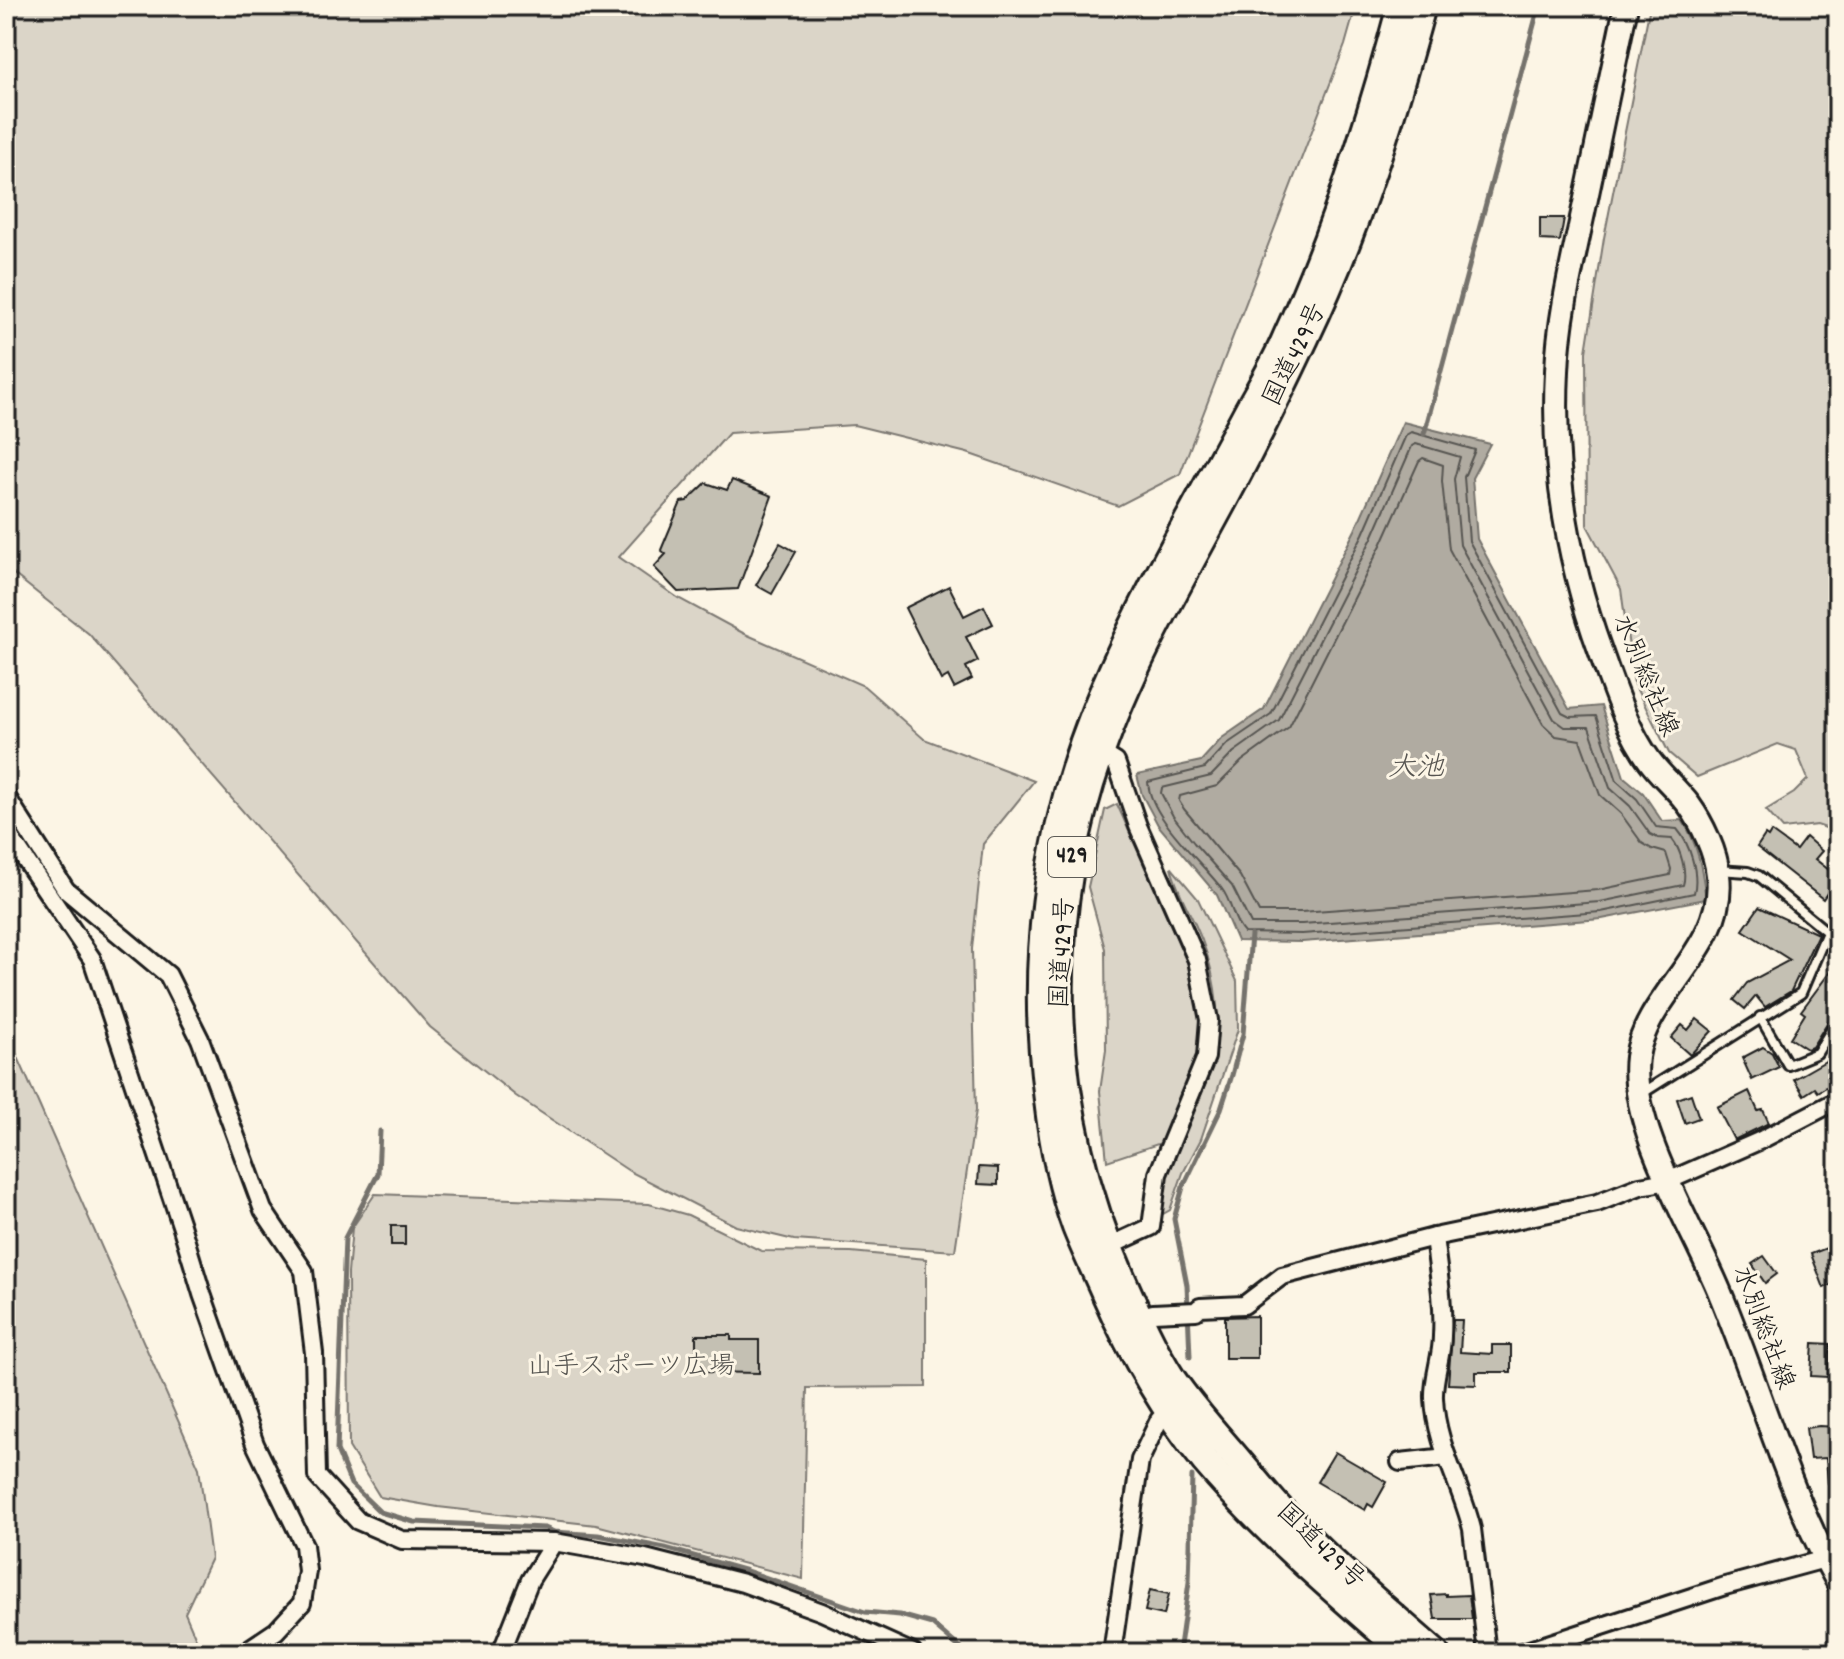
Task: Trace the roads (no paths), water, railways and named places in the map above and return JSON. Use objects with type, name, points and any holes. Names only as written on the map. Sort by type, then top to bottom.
[{"type":"highway","name":"国道429号","points":[[1092,748],[1111,675],[1142,609],[1286,340],[1351,178],[1401,6]]},
{"type":"highway","name":"国道429号","points":[[1422,6],[1368,186],[1335,276],[1228,492],[1066,799],[1050,868],[1041,944],[1040,1008],[1043,1066],[1056,1151],[1071,1210],[1098,1251],[1128,1320],[1149,1382],[1177,1403],[1286,1517],[1435,1653]]},
{"type":"highway","name":"国道429号","points":[[1177,1403],[1203,1458],[1268,1530],[1406,1653]]},
{"type":"main road","name":"水別総社線","points":[[1626,6],[1562,315],[1556,372],[1556,447],[1565,526],[1585,608],[1616,695],[1648,759],[1691,807],[1711,848],[1717,869],[1717,899],[1709,928],[1648,1025],[1637,1051],[1637,1096],[1668,1181],[1720,1292],[1785,1467],[1838,1582]]},
{"type":"street","points":[[1092,748],[1116,762],[1138,826],[1197,960],[1209,1020],[1206,1057],[1158,1174],[1151,1227],[1098,1251]]},
{"type":"street","points":[[6,796],[66,890],[168,975],[200,1039],[263,1210],[304,1271],[314,1353],[317,1476],[358,1521],[402,1540],[554,1542],[645,1558],[743,1583],[822,1612],[913,1653]]},
{"type":"street","points":[[6,831],[92,959],[202,1294],[255,1444],[304,1545],[307,1571],[302,1603],[276,1631],[243,1653]]},
{"type":"street","points":[[1128,1320],[1200,1307],[1244,1305],[1282,1276],[1434,1237],[1597,1203],[1640,1186],[1668,1181],[1759,1141],[1838,1100]]},
{"type":"street","points":[[1434,1237],[1442,1308],[1442,1339],[1434,1396],[1440,1441],[1472,1529],[1487,1653]]},
{"type":"street","points":[[1112,1653],[1140,1460],[1153,1431],[1177,1403]]},
{"type":"street","points":[[1400,1462],[1447,1457]]},
{"type":"street","points":[[501,1653],[530,1580],[554,1542]]},
{"type":"street","points":[[1520,1653],[1725,1586],[1825,1559]]},
{"type":"lane","points":[[1717,869],[1759,876],[1838,939]]},
{"type":"lane","points":[[1637,1096],[1801,993],[1827,932]]},
{"type":"lane","points":[[1760,1017],[1788,1065],[1817,1053],[1838,1019]]},
{"type":"water","name":"大池","points":[[1403,422],[1490,444],[1472,478],[1477,539],[1569,709],[1601,706],[1624,777],[1643,793],[1662,821],[1682,820],[1688,829],[1696,848],[1706,899],[1602,919],[1302,942],[1237,941],[1217,895],[1158,825],[1142,795],[1137,775],[1201,761],[1222,738],[1264,709],[1355,530]]},
{"type":"waterway","points":[[1424,434],[1539,6]]},
{"type":"waterway","points":[[1190,1357],[1187,1285],[1174,1219],[1183,1187],[1221,1109],[1232,1075],[1243,1034],[1251,935]]},
{"type":"waterway","points":[[380,1131],[378,1174],[345,1238],[337,1450],[351,1484],[380,1512],[414,1522],[545,1528],[554,1532],[598,1535],[665,1548],[747,1571],[865,1612],[900,1615],[932,1624],[966,1653]]},
{"type":"waterway","points":[[1179,1653],[1189,1582],[1192,1476]]},
{"type":"park label","name":"山手スポーツ広場","points":[[631,1367]]}]
